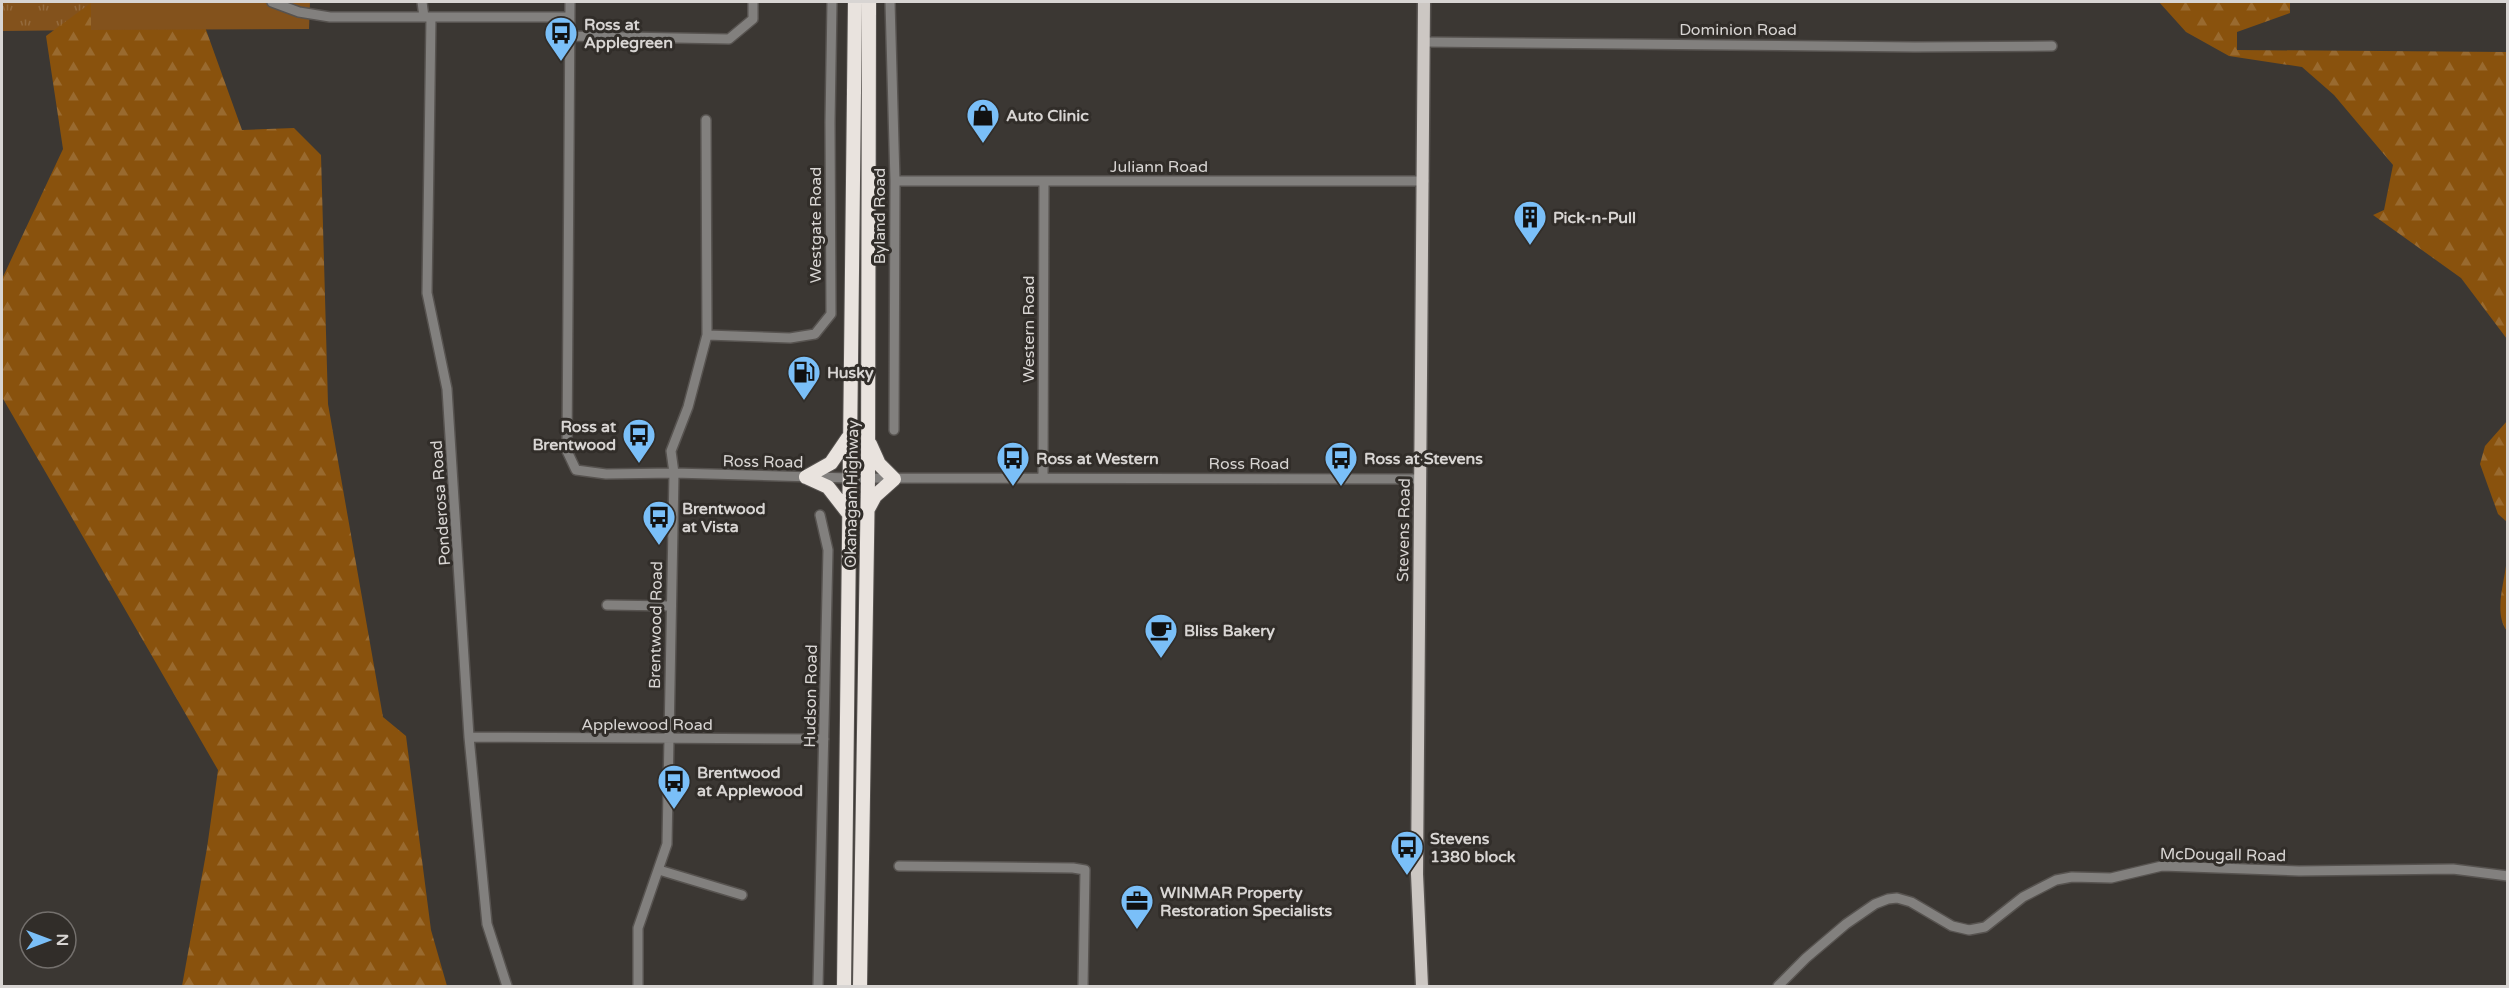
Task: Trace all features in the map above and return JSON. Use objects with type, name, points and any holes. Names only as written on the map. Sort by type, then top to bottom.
[{"type":"highway","name":"Okanagan Highway","points":[[844,987],[855,2]]},
{"type":"highway","name":"Okanagan Highway","points":[[860,987],[868,478],[869,2]]},
{"type":"highway","points":[[806,477],[831,462],[850,436]]},
{"type":"highway","points":[[867,511],[875,496],[894,478],[879,464],[868,440]]},
{"type":"highway","points":[[806,477],[828,487],[849,514]]},
{"type":"main road","name":"Stevens Road","points":[[1422,987],[1417,874],[1424,2]]},
{"type":"street","points":[[272,2],[299,12],[330,17],[570,17]]},
{"type":"street","points":[[299,2],[299,12]]},
{"type":"street","name":"Ponderosa Road","points":[[422,2],[427,17],[427,293],[447,389],[469,737],[487,924],[507,987]]},
{"type":"street","name":"Ross Road","points":[[570,2],[567,451],[576,470],[606,474],[674,473],[849,478],[1420,479]]},
{"type":"street","points":[[571,36],[729,39],[753,19],[753,2]]},
{"type":"street","name":"Westgate Road","points":[[707,335],[790,338],[814,334],[831,314],[832,2]]},
{"type":"street","name":"Byland Road","points":[[890,2],[895,181],[894,430]]},
{"type":"street","name":"Dominion Road","points":[[1425,42],[1915,47],[2052,46]]},
{"type":"street","name":"Brentwood Road","points":[[638,987],[638,928],[667,844],[674,473],[671,451],[688,407],[707,335],[706,120]]},
{"type":"street","name":"Juliann Road","points":[[895,181],[1424,181]]},
{"type":"street","name":"Western Road","points":[[1043,478],[1044,181]]},
{"type":"street","name":"Hudson Road","points":[[818,987],[828,550],[820,515]]},
{"type":"street","points":[[607,605],[670,606]]},
{"type":"street","name":"Applewood Road","points":[[469,737],[824,740]]},
{"type":"street","points":[[899,866],[1085,870],[1083,987]]},
{"type":"street","name":"McDougall Road","points":[[1778,987],[1806,958],[1846,924],[1875,904],[1888,899],[1897,898],[1911,902],[1952,926],[1969,930],[1985,927],[2023,897],[2056,880],[2072,877],[2111,878],[2162,867],[2300,871],[2453,869],[2508,876]]},
{"type":"street","points":[[659,870],[742,896]]},
{"type":"green space","points":[[2,2],[91,2],[91,30],[2,31]]},
{"type":"green space","points":[[91,2],[310,2],[309,29],[91,30]]},
{"type":"green space","points":[[92,2],[205,27],[242,130],[294,128],[321,155],[328,404],[383,717],[406,736],[431,930],[447,986],[182,986],[207,848],[218,770],[2,397],[2,279],[63,149],[46,36]]},
{"type":"green space","points":[[2159,2],[2290,2],[2290,13],[2237,32],[2237,50],[2507,52],[2507,339],[2461,278],[2373,215],[2384,210],[2393,165],[2334,95],[2302,67],[2229,56],[2186,32]]},
{"type":"green space","points":[[2507,421],[2507,522],[2498,514],[2480,464],[2485,446]]},
{"type":"green space","points":[[2507,554],[2507,631],[2503,623],[2500,604]]},
{"type":"place","name":"Ross at Applegreen","points":[[561,62]]},
{"type":"place","name":"Auto Clinic","points":[[983,144]]},
{"type":"place","name":"Pick-n-Pull","points":[[1530,246]]},
{"type":"place","name":"Husky","points":[[804,401]]},
{"type":"place","name":"Ross at Brentwood","points":[[639,464]]},
{"type":"place","name":"Ross at Western","points":[[1013,487]]},
{"type":"place","name":"Ross at Stevens","points":[[1341,487]]},
{"type":"place","name":"Brentwood at Vista","points":[[659,546]]},
{"type":"place","name":"Bliss Bakery","points":[[1161,659]]},
{"type":"place","name":"Brentwood at Applewood","points":[[674,810]]},
{"type":"place","name":"Stevens 1380 block","points":[[1407,876]]},
{"type":"place","name":"WINMAR Property Restoration Specialists","points":[[1137,930]]}]
